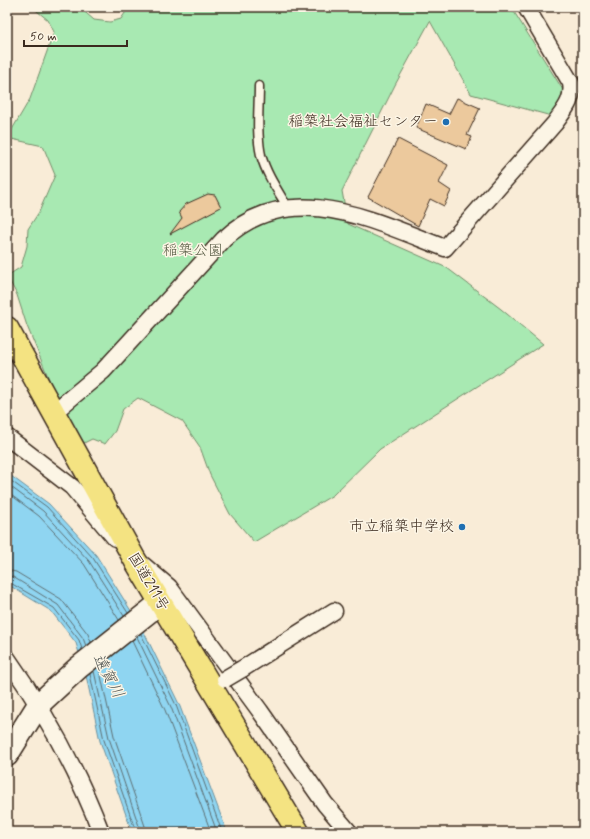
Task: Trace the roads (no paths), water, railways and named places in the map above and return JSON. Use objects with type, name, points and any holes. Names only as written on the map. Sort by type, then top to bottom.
[{"type":"highway","name":"国道211号","points":[[7,328],[135,560],[156,606],[218,683],[298,832]]},
{"type":"street","points":[[53,413],[103,371],[238,226],[251,218],[272,210],[288,208],[315,208],[359,216],[445,248],[568,106],[573,92],[571,83],[526,7]]},
{"type":"street","points":[[7,437],[72,487],[135,560],[169,587],[260,711],[325,804],[349,832]]},
{"type":"street","points":[[7,755],[39,704],[78,668],[156,606]]},
{"type":"street","points":[[218,683],[334,612]]},
{"type":"street","points":[[7,658],[39,704],[80,780],[101,832]]},
{"type":"lane","points":[[259,86],[258,134],[261,155],[266,170],[288,208]]},
{"type":"water","name":"遠賀川","points":[[7,473],[49,504],[96,555],[143,630],[179,704],[227,832],[132,832],[100,741],[87,680],[76,643],[51,611],[7,584]]},
{"type":"place","name":"稲築社会福祉センター","points":[[446,122]]},
{"type":"place","name":"市立稲築中学校","points":[[462,527]]},
{"type":"park label","name":"稲築公園","points":[[193,251]]}]
